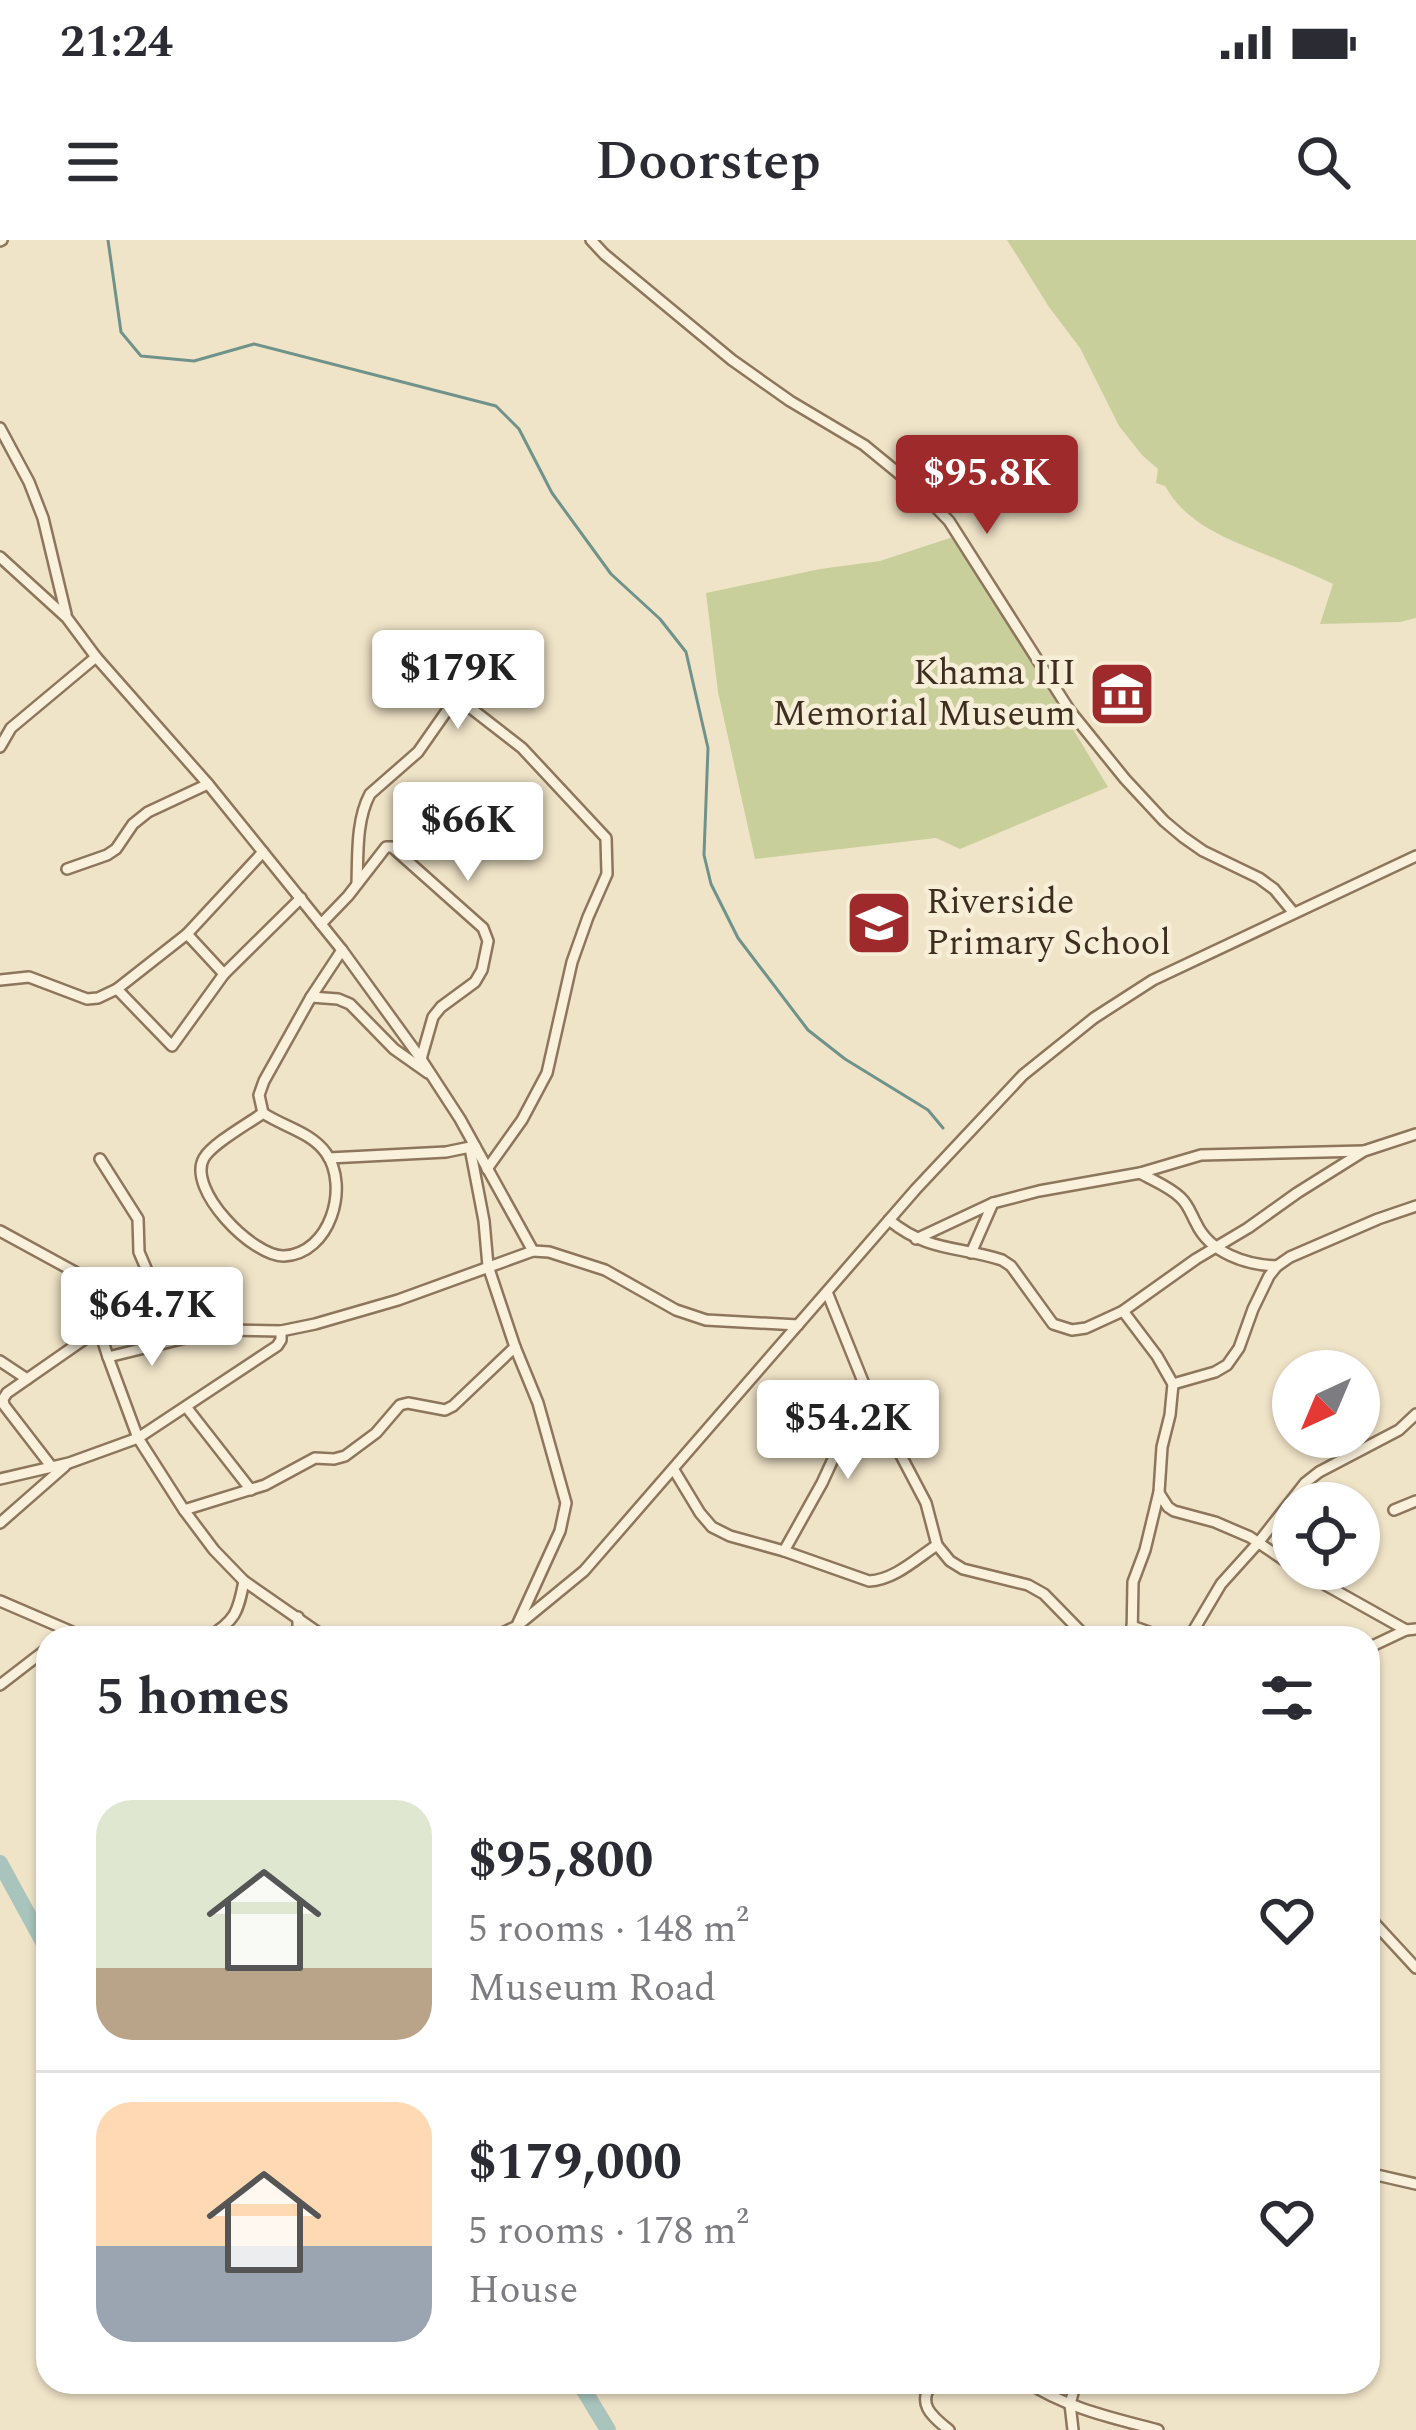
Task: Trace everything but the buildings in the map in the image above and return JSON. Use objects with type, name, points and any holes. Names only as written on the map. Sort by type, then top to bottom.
[{"type":"street","points":[[591,240],[732,360],[864,445],[919,490],[949,521],[1070,711],[1125,779],[1183,838],[1259,878],[1293,912]]},
{"type":"street","points":[[0,428],[44,518],[67,618]]},
{"type":"street","points":[[0,557],[67,618],[342,950],[431,1075],[533,1251]]},
{"type":"street","points":[[0,747],[6,726],[96,657]]},
{"type":"street","points":[[357,884],[365,802],[418,752],[453,702],[468,706],[522,748],[606,838],[608,874],[572,962],[547,1073],[522,1120],[487,1169]]},
{"type":"street","points":[[67,869],[107,855],[148,812],[208,784]]},
{"type":"street","points":[[321,924],[382,850],[392,848],[487,934],[482,970],[475,982],[434,1017],[421,1060]]},
{"type":"street","points":[[0,980],[28,977],[87,999],[117,989],[187,934],[263,852]]},
{"type":"street","points":[[518,1626],[584,1570],[1022,1075],[1094,1018],[1153,980],[1416,856]]},
{"type":"street","points":[[117,989],[172,1046],[224,974],[301,898]]},
{"type":"street","points":[[187,934],[224,974]]},
{"type":"street","points":[[263,1113],[264,1082],[342,950]]},
{"type":"street","points":[[311,997],[350,1004],[394,1049],[431,1075]]},
{"type":"street","points":[[263,1113],[307,1136],[329,1158],[334,1173],[333,1212],[326,1228],[317,1242],[286,1256],[256,1247],[220,1210],[202,1183],[200,1170],[206,1154],[263,1113]]},
{"type":"street","points":[[916,1239],[993,1203],[1215,1154],[1364,1150],[1416,1134]]},
{"type":"street","points":[[329,1158],[472,1147]]},
{"type":"street","points":[[472,1147],[488,1266],[538,1403],[566,1504],[560,1531],[517,1626]]},
{"type":"street","points":[[889,1220],[931,1245],[1002,1260],[1059,1328],[1086,1328],[1124,1310],[1364,1150]]},
{"type":"street","points":[[100,1159],[138,1219],[139,1252],[166,1315]]},
{"type":"street","points":[[1139,1173],[1179,1196],[1215,1247],[1260,1266],[1277,1266],[1416,1206]]},
{"type":"street","points":[[971,1253],[993,1203]]},
{"type":"street","points":[[0,1232],[108,1290],[166,1315],[221,1330],[281,1331],[398,1300],[533,1251],[605,1270],[676,1310],[706,1320],[799,1324]]},
{"type":"street","points":[[1174,1384],[1215,1372],[1235,1357],[1252,1310],[1277,1266]]},
{"type":"street","points":[[108,1290],[99,1329],[138,1438],[214,1550],[244,1581],[310,1626]]},
{"type":"street","points":[[827,1292],[866,1389],[926,1503],[937,1545],[963,1569],[1044,1594],[1076,1626]]},
{"type":"street","points":[[1124,1310],[1174,1384],[1159,1492],[1132,1582],[1132,1626]]},
{"type":"street","points":[[51,1466],[3,1399],[99,1329]]},
{"type":"street","points":[[108,1357],[221,1330]]},
{"type":"street","points":[[0,1479],[69,1463],[138,1438],[277,1346],[281,1331]]},
{"type":"street","points":[[184,1510],[251,1490],[315,1459],[345,1456],[407,1403],[445,1410],[514,1347]]},
{"type":"street","points":[[0,1361],[27,1378]]},
{"type":"street","points":[[784,1551],[866,1389]]},
{"type":"street","points":[[187,1408],[251,1490]]},
{"type":"street","points":[[1196,1626],[1221,1585],[1305,1483],[1399,1430],[1416,1414]]},
{"type":"street","points":[[0,1523],[69,1463]]},
{"type":"street","points":[[674,1470],[712,1527],[869,1581],[880,1581],[937,1545]]},
{"type":"street","points":[[1159,1492],[1174,1511],[1215,1522],[1272,1552]]},
{"type":"street","points":[[1394,1510],[1416,1501]]},
{"type":"street","points":[[227,1626],[239,1607],[244,1581]]},
{"type":"street","points":[[1337,1590],[1411,1629]]},
{"type":"street","points":[[0,1600],[48,1626]]},
{"type":"street","points":[[298,1617],[298,1626]]},
{"type":"street","points":[[1380,1643],[1411,1629]]},
{"type":"street","points":[[0,1685],[36,1657]]},
{"type":"street","points":[[1380,1930],[1416,1968]]},
{"type":"street","points":[[1380,2176],[1416,2184]]},
{"type":"street","points":[[926,2394],[925,2407],[949,2430]]},
{"type":"street","points":[[1047,2394],[1158,2430]]},
{"type":"street","points":[[1072,2430],[1073,2394]]},
{"type":"street","points":[[1114,2430],[1124,2421]]},
{"type":"green space","points":[[1007,240],[1416,240],[1416,618],[1320,624],[1333,584],[1232,541],[1188,514],[1165,486],[1156,483],[1158,469],[1119,426],[1080,348]]},
{"type":"green space","points":[[953,537],[1108,787],[960,849],[936,838],[755,859],[718,692],[706,593],[880,561]]},
{"type":"waterway","points":[[108,240],[121,332],[141,356],[194,361],[254,344],[496,406],[519,429],[552,493],[611,574],[660,619],[686,652],[708,748],[704,855],[711,884],[738,938],[808,1030],[845,1059],[928,1110],[943,1128]]},
{"type":"waterway","points":[[0,1863],[36,1929]]},
{"type":"waterway","points":[[586,2394],[608,2430]]},
{"type":"place","name":"Khama III Memorial Museum","points":[[1122,694]]},
{"type":"place","name":"Riverside Primary School","points":[[879,923]]}]
